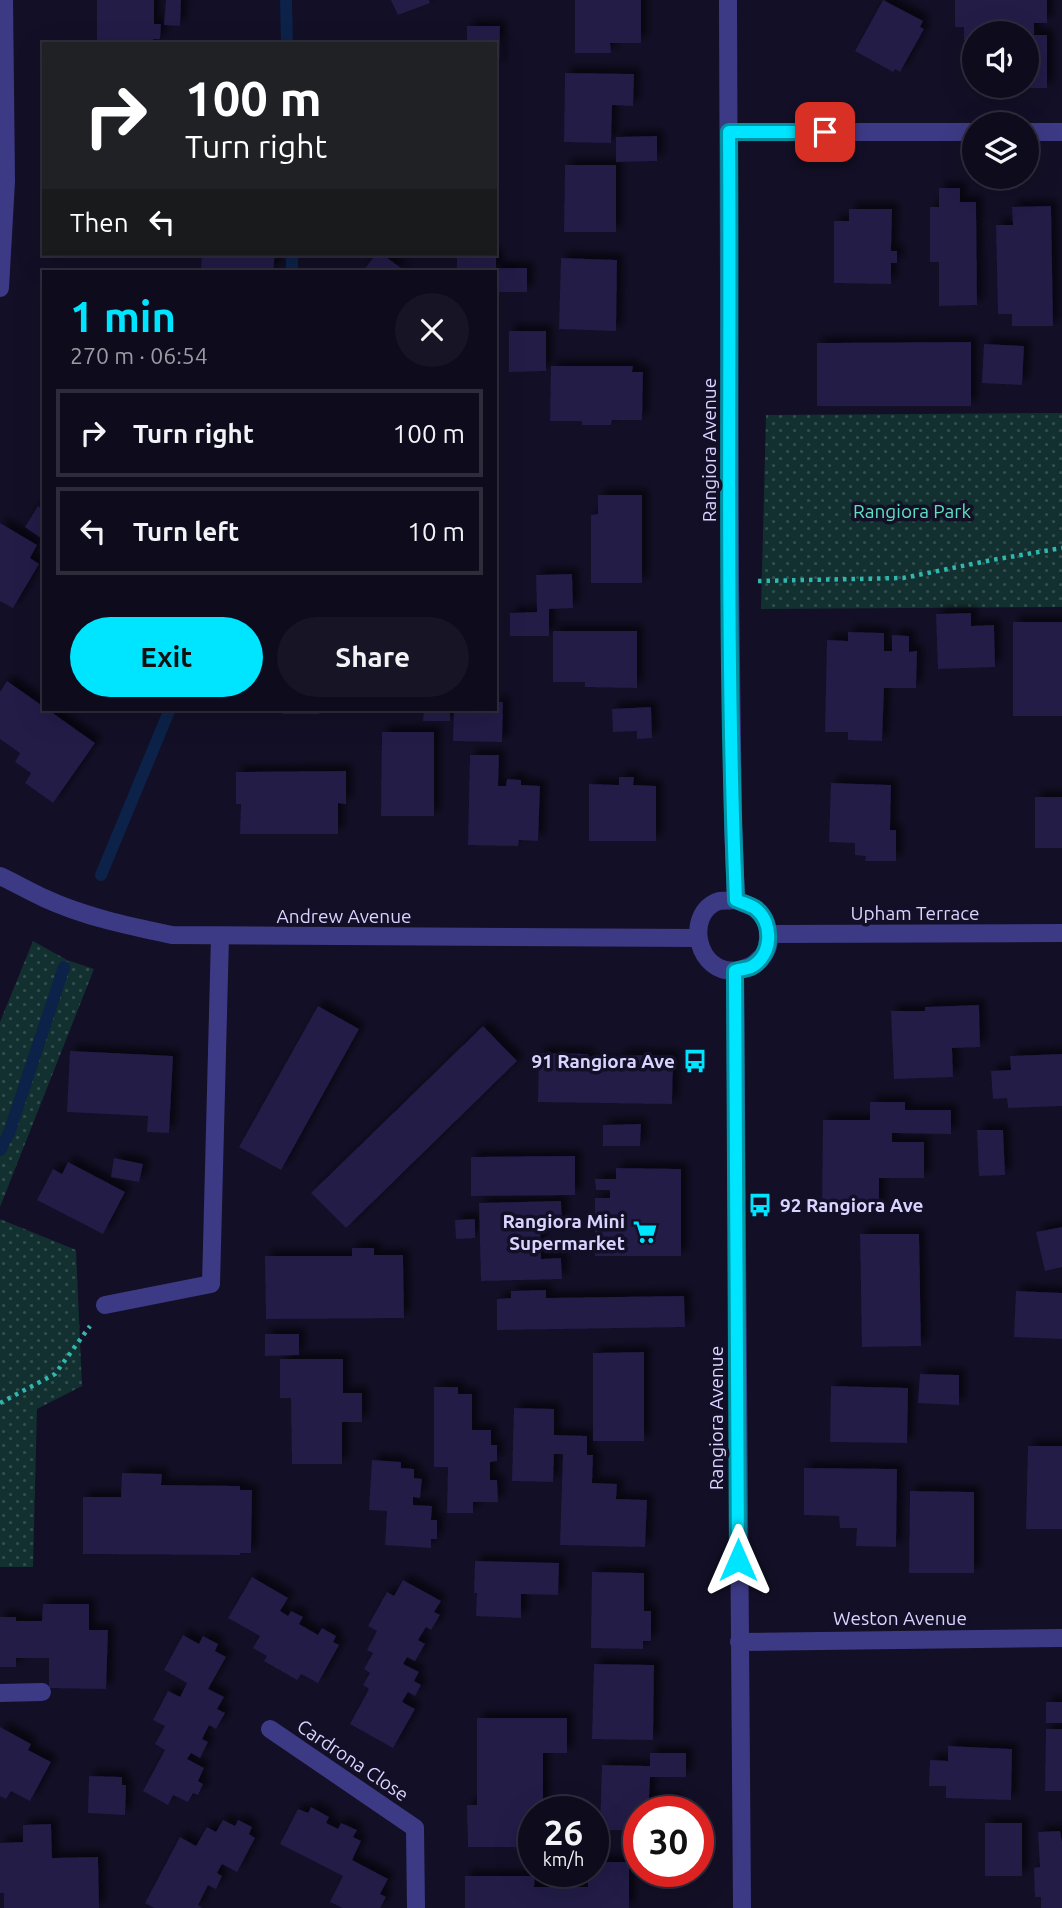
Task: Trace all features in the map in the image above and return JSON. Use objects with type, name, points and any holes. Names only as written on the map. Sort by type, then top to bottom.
[{"type":"street","points":[[0,288],[6,181],[4,0]]},
{"type":"street","name":"Rangiora Avenue","points":[[728,0],[730,582],[736,900]]},
{"type":"street","points":[[729,132],[962,132]]},
{"type":"street","points":[[1039,132],[1062,132]]},
{"type":"street","name":"Andrew Avenue","points":[[0,876],[46,899],[92,916],[172,935],[698,938]]},
{"type":"street","points":[[736,900],[755,908],[765,920],[768,934],[766,952],[752,966],[735,971],[714,966],[702,953],[698,938],[701,920],[708,909],[719,901],[736,900]]},
{"type":"street","name":"Upham Terrace","points":[[768,934],[1062,933]]},
{"type":"street","points":[[105,1305],[211,1284],[220,936]]},
{"type":"street","name":"Rangiora Avenue","points":[[735,971],[742,1908]]},
{"type":"street","name":"Weston Avenue","points":[[739,1642],[1062,1638]]},
{"type":"street","points":[[0,1693],[42,1692]]},
{"type":"street","name":"Cardrona Close","points":[[270,1729],[415,1828],[416,1908]]},
{"type":"path","points":[[730,582],[903,578],[1062,548]]},
{"type":"path","points":[[0,1403],[55,1374],[105,1305]]},
{"type":"green space","name":"Rangiora Park","points":[[1062,413],[1062,607],[761,609],[766,415]]},
{"type":"green space","points":[[33,941],[67,960],[94,969],[0,1207],[0,1022]]},
{"type":"green space","points":[[0,1219],[76,1250],[82,1386],[37,1409],[33,1567],[0,1567]]},
{"type":"building","points":[[97,0],[154,0],[154,24],[161,24],[160,39],[153,39],[153,42],[97,42]]},
{"type":"building","points":[[166,0],[181,0],[180,26],[164,25]]},
{"type":"building","points":[[391,0],[429,0],[430,3],[398,15]]},
{"type":"building","points":[[575,0],[641,0],[641,43],[610,43],[611,53],[575,53]]},
{"type":"building","points":[[883,0],[923,21],[920,27],[924,29],[900,72],[895,69],[893,72],[855,51]]},
{"type":"building","points":[[955,0],[1047,0],[1047,23],[962,21],[962,27],[955,27]]},
{"type":"building","points":[[467,26],[500,26],[499,67],[497,42],[467,42]]},
{"type":"building","points":[[1039,35],[1047,35],[1047,88],[1039,88]]},
{"type":"building","points":[[565,73],[634,74],[633,106],[612,105],[611,143],[564,142]]},
{"type":"building","points":[[657,136],[657,161],[616,162],[616,137]]},
{"type":"building","points":[[565,165],[616,165],[616,232],[564,232]]},
{"type":"building","points":[[939,188],[960,188],[960,202],[976,202],[977,305],[939,306],[939,262],[930,262],[930,207],[939,207]]},
{"type":"building","points":[[1051,206],[1053,326],[1012,326],[1012,314],[998,314],[996,225],[1013,225],[1012,207]]},
{"type":"building","points":[[849,209],[892,209],[891,251],[897,251],[897,263],[891,263],[891,284],[834,283],[834,221],[849,221]]},
{"type":"building","points":[[202,256],[275,256],[273,270],[201,270]]},
{"type":"building","points":[[374,256],[385,256],[404,270],[364,270]]},
{"type":"building","points":[[457,256],[496,256],[496,268],[527,268],[527,292],[497,292],[497,270],[457,270]]},
{"type":"building","points":[[561,258],[617,260],[616,331],[559,329]]},
{"type":"building","points":[[509,331],[546,331],[546,371],[509,372]]},
{"type":"building","points":[[971,342],[971,406],[817,406],[817,343]]},
{"type":"building","points":[[984,344],[1024,346],[1022,385],[982,383]]},
{"type":"building","points":[[551,366],[633,366],[632,372],[643,372],[642,420],[612,420],[611,425],[550,421]]},
{"type":"building","points":[[598,495],[642,495],[642,583],[591,583],[591,515],[598,514]]},
{"type":"building","points":[[38,506],[42,509],[42,539],[25,527]]},
{"type":"building","points":[[0,523],[37,545],[30,558],[39,564],[13,608],[0,601]]},
{"type":"building","points":[[572,574],[573,608],[549,609],[549,636],[510,636],[510,613],[537,612],[536,575]]},
{"type":"building","points":[[971,613],[971,626],[994,625],[995,667],[938,669],[936,614]]},
{"type":"building","points":[[1013,622],[1062,622],[1062,716],[1013,716]]},
{"type":"building","points":[[553,631],[637,631],[637,688],[585,687],[585,682],[553,682]]},
{"type":"building","points":[[848,632],[884,633],[884,651],[892,651],[892,635],[909,636],[909,652],[917,651],[916,688],[884,688],[882,741],[848,740],[848,732],[825,732],[827,640],[848,641]]},
{"type":"building","points":[[7,681],[42,706],[42,711],[50,711],[95,743],[53,803],[25,783],[31,773],[15,762],[20,753],[0,739],[0,692]]},
{"type":"building","points":[[497,702],[503,702],[502,742],[453,741],[454,711],[497,711]]},
{"type":"building","points":[[651,707],[652,738],[637,739],[637,731],[613,732],[612,709]]},
{"type":"building","points":[[281,711],[319,711],[319,714],[282,714]]},
{"type":"building","points":[[424,711],[450,711],[450,721],[423,721]]},
{"type":"building","points":[[382,732],[434,732],[434,816],[381,816]]},
{"type":"building","points":[[470,755],[499,755],[498,786],[506,786],[507,779],[521,780],[521,785],[540,786],[538,841],[519,840],[518,846],[468,845]]},
{"type":"building","points":[[346,771],[346,804],[338,803],[338,834],[240,834],[241,804],[236,804],[236,772]]},
{"type":"building","points":[[619,777],[634,777],[633,785],[656,786],[656,841],[589,841],[589,784],[619,785]]},
{"type":"building","points":[[831,783],[891,785],[890,830],[896,830],[896,861],[865,861],[866,856],[855,855],[855,843],[829,842]]},
{"type":"building","points":[[1035,797],[1062,797],[1062,848],[1035,848]]},
{"type":"building","points":[[979,1005],[980,1047],[952,1048],[953,1077],[894,1079],[891,1011],[925,1011],[925,1007]]},
{"type":"building","points":[[318,1006],[359,1029],[281,1170],[239,1147]]},
{"type":"building","points":[[483,1026],[517,1061],[346,1228],[311,1193]]},
{"type":"building","points":[[70,1051],[173,1056],[169,1133],[147,1132],[148,1116],[67,1112]]},
{"type":"building","points":[[539,1053],[588,1054],[588,1062],[619,1062],[619,1055],[673,1056],[672,1104],[538,1102]]},
{"type":"building","points":[[1062,1054],[1062,1106],[1008,1108],[1007,1098],[993,1099],[991,1071],[1011,1070],[1010,1056]]},
{"type":"building","points":[[870,1102],[905,1102],[905,1110],[951,1110],[951,1134],[892,1133],[892,1142],[924,1142],[924,1178],[879,1178],[879,1207],[822,1207],[823,1120],[870,1120]]},
{"type":"building","points":[[641,1124],[640,1146],[603,1146],[603,1125]]},
{"type":"building","points":[[977,1130],[1003,1130],[1005,1175],[979,1176]]},
{"type":"building","points":[[575,1156],[575,1195],[471,1196],[471,1157]]},
{"type":"building","points":[[114,1158],[143,1164],[139,1182],[111,1177]]},
{"type":"building","points":[[68,1162],[125,1192],[103,1234],[37,1200],[53,1169],[62,1174]]},
{"type":"building","points":[[616,1168],[681,1169],[681,1256],[595,1256],[595,1198],[610,1198],[610,1190],[596,1190],[595,1179],[616,1179]]},
{"type":"building","points":[[561,1201],[562,1223],[540,1224],[541,1259],[561,1258],[562,1279],[481,1281],[479,1203]]},
{"type":"building","points":[[475,1219],[475,1238],[456,1239],[455,1220]]},
{"type":"building","points":[[1062,1227],[1062,1267],[1045,1271],[1036,1232]]},
{"type":"building","points":[[860,1234],[919,1234],[921,1346],[862,1347]]},
{"type":"building","points":[[352,1248],[374,1248],[374,1255],[403,1255],[404,1318],[266,1319],[265,1256],[352,1256]]},
{"type":"building","points":[[546,1290],[546,1298],[684,1296],[685,1327],[497,1330],[497,1299],[511,1298],[511,1291]]},
{"type":"building","points":[[1016,1291],[1062,1293],[1062,1339],[1014,1337]]},
{"type":"building","points":[[265,1334],[299,1334],[299,1355],[265,1356]]},
{"type":"building","points":[[644,1352],[644,1441],[593,1441],[593,1353]]},
{"type":"building","points":[[280,1359],[343,1359],[343,1393],[362,1393],[362,1422],[342,1422],[342,1464],[292,1464],[291,1398],[280,1398]]},
{"type":"building","points":[[920,1374],[959,1375],[959,1405],[918,1403]]},
{"type":"building","points":[[831,1386],[908,1388],[907,1443],[830,1442]]},
{"type":"building","points":[[434,1387],[458,1387],[458,1394],[472,1394],[472,1430],[491,1430],[491,1445],[497,1445],[497,1461],[490,1462],[490,1480],[497,1480],[498,1502],[473,1502],[473,1513],[447,1513],[448,1467],[434,1467]]},
{"type":"building","points":[[514,1408],[554,1409],[554,1435],[587,1436],[587,1455],[593,1455],[592,1483],[617,1484],[616,1499],[647,1500],[645,1547],[560,1545],[563,1454],[554,1454],[553,1482],[512,1481]]},
{"type":"building","points":[[1028,1446],[1062,1446],[1062,1529],[1026,1529]]},
{"type":"building","points":[[372,1460],[401,1462],[401,1468],[414,1469],[414,1478],[422,1479],[420,1498],[413,1497],[413,1505],[432,1506],[431,1520],[437,1520],[437,1539],[431,1539],[431,1548],[385,1545],[387,1511],[369,1510]]},
{"type":"building","points":[[804,1468],[897,1469],[896,1547],[856,1546],[857,1528],[840,1528],[839,1516],[804,1515]]},
{"type":"building","points":[[122,1473],[162,1474],[161,1485],[240,1486],[240,1490],[252,1490],[251,1553],[83,1554],[83,1497],[121,1497]]},
{"type":"building","points":[[910,1491],[974,1492],[974,1573],[909,1573]]},
{"type":"building","points":[[475,1561],[559,1563],[558,1595],[521,1594],[521,1618],[476,1616]]},
{"type":"building","points":[[592,1572],[644,1573],[644,1611],[651,1611],[651,1641],[643,1641],[643,1649],[591,1648]]},
{"type":"building","points":[[252,1577],[288,1598],[280,1611],[288,1616],[291,1611],[303,1617],[299,1624],[318,1635],[322,1628],[336,1636],[333,1642],[339,1645],[318,1683],[301,1674],[297,1680],[264,1661],[267,1656],[253,1648],[260,1636],[228,1618]]},
{"type":"building","points":[[403,1580],[441,1601],[434,1612],[440,1615],[431,1630],[426,1627],[418,1640],[425,1644],[415,1661],[407,1657],[403,1664],[419,1672],[414,1681],[421,1685],[415,1696],[408,1692],[402,1702],[415,1709],[393,1748],[350,1724],[369,1689],[363,1685],[370,1673],[364,1669],[373,1653],[367,1650],[377,1631],[368,1626],[387,1592],[394,1596]]},
{"type":"building","points":[[43,1604],[89,1604],[89,1630],[108,1630],[106,1689],[49,1688],[49,1658],[16,1658],[16,1667],[0,1667],[0,1617],[16,1617],[16,1621],[42,1621]]},
{"type":"building","points":[[183,1635],[199,1644],[203,1636],[218,1644],[215,1651],[226,1657],[208,1689],[224,1697],[217,1709],[225,1713],[216,1729],[209,1725],[202,1739],[208,1742],[200,1758],[191,1753],[187,1759],[204,1768],[198,1781],[203,1784],[198,1795],[193,1793],[188,1802],[173,1795],[168,1805],[143,1791],[165,1750],[155,1744],[165,1726],[153,1720],[168,1691],[180,1697],[187,1683],[164,1670]]},
{"type":"building","points":[[594,1664],[654,1665],[653,1740],[592,1739]]},
{"type":"building","points":[[1046,1702],[1062,1702],[1062,1723],[1046,1723]]},
{"type":"building","points":[[477,1718],[567,1718],[567,1753],[543,1753],[543,1796],[518,1796],[518,1847],[468,1847],[467,1805],[477,1805]]},
{"type":"building","points":[[0,1727],[31,1744],[28,1750],[51,1762],[30,1801],[11,1791],[6,1799],[0,1796]]},
{"type":"building","points":[[1046,1729],[1062,1729],[1062,1791],[1045,1791]]},
{"type":"building","points":[[948,1746],[1012,1749],[1011,1800],[946,1798],[946,1786],[929,1786],[930,1760],[948,1761]]},
{"type":"building","points":[[650,1753],[686,1753],[686,1777],[650,1777],[649,1796],[623,1796],[623,1830],[609,1830],[609,1796],[601,1796],[602,1765],[650,1766]]},
{"type":"building","points":[[89,1776],[122,1777],[122,1785],[126,1785],[125,1815],[88,1813]]},
{"type":"building","points":[[311,1807],[329,1817],[326,1823],[338,1829],[341,1823],[357,1830],[353,1837],[361,1841],[352,1860],[388,1879],[380,1894],[386,1897],[380,1908],[343,1908],[330,1902],[343,1876],[280,1844],[298,1809],[308,1813]]},
{"type":"building","points":[[223,1820],[235,1826],[238,1820],[252,1827],[249,1834],[255,1838],[237,1872],[222,1864],[217,1873],[222,1876],[216,1889],[208,1885],[198,1905],[202,1908],[154,1908],[145,1903],[180,1837],[196,1846],[207,1827],[216,1832]]},
{"type":"building","points":[[985,1823],[1022,1823],[1022,1876],[985,1876]]},
{"type":"building","points":[[51,1824],[52,1858],[98,1857],[99,1908],[4,1908],[4,1893],[0,1893],[0,1843],[23,1842],[23,1825]]},
{"type":"building","points":[[1060,1831],[1062,1908],[1041,1908],[1041,1897],[1035,1897],[1034,1868],[1040,1867],[1038,1832]]},
{"type":"building","points":[[609,1862],[623,1862],[623,1887],[629,1887],[629,1908],[465,1908],[465,1876],[518,1876],[518,1887],[609,1887]]},
{"type":"waterway","points":[[286,0],[287,42]]},
{"type":"waterway","points":[[292,256],[292,270]]},
{"type":"waterway","points":[[101,875],[169,711]]},
{"type":"waterway","points":[[0,1150],[9,1133],[64,967]]},
{"type":"place","name":"91 Rangiora Ave","points":[[695,1061]]},
{"type":"place","name":"92 Rangiora Ave","points":[[760,1205]]},
{"type":"place","name":"Rangiora Mini Supermarket","points":[[645,1232]]},
{"type":"route","points":[[738,1560],[735,971],[752,966],[766,952],[768,934],[765,920],[755,908],[736,900],[730,582],[729,132],[825,132]]}]
